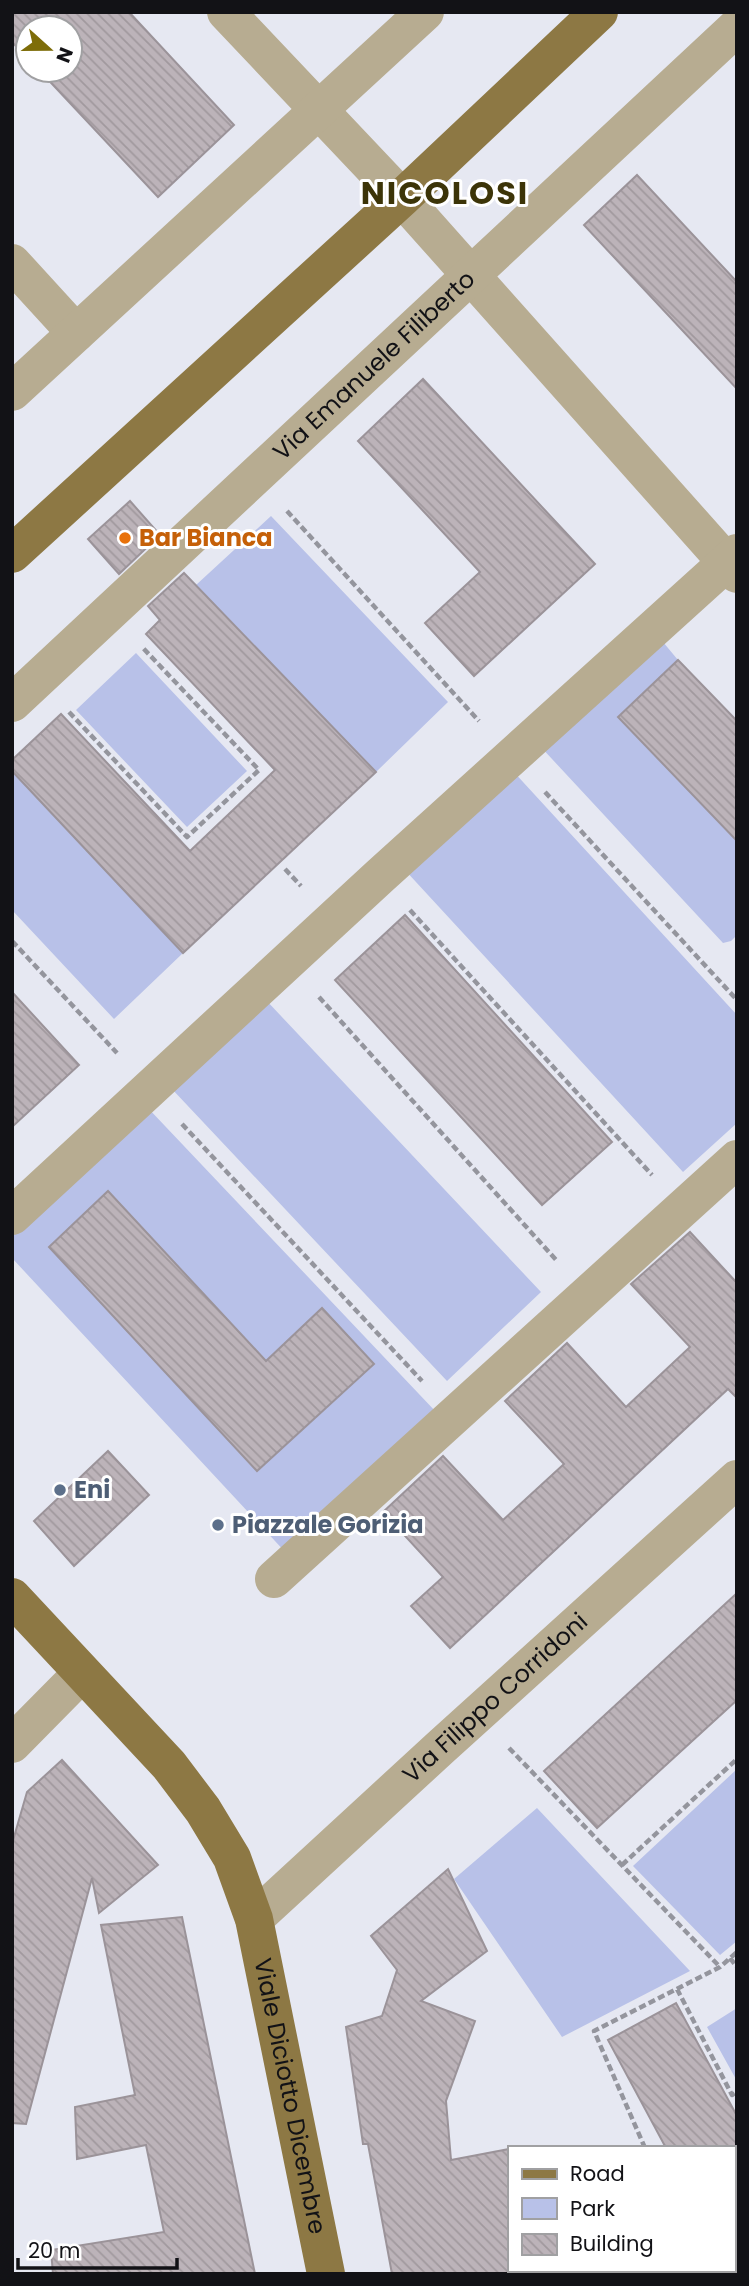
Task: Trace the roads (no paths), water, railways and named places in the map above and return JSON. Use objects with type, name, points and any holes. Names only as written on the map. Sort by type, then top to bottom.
[{"type":"main road","points":[[12,554],[402,198],[599,12]]},
{"type":"main road","points":[[12,1597],[169,1765],[203,1810],[232,1858],[254,1919]]},
{"type":"main road","name":"Viale Diciotto Dicembre","points":[[254,1919],[326,2274]]},
{"type":"street","points":[[12,1216],[380,877],[733,563],[402,198],[226,12]]},
{"type":"street","points":[[12,392],[425,12]]},
{"type":"street","name":"Via Emanuele Filiberto","points":[[25,691],[737,27]]},
{"type":"street","points":[[12,262],[76,333]]},
{"type":"street","points":[[274,1579],[737,1159]]},
{"type":"street","name":"Via Filippo Corridoni","points":[[254,1919],[737,1479]]},
{"type":"street","points":[[12,1744],[82,1673]]},
{"type":"place","name":"Bar Bianca","points":[[125,538]]},
{"type":"place","name":"Eni","points":[[60,1490]]},
{"type":"place","name":"Piazzale Gorizia","points":[[218,1525]]},
{"type":"district","name":"NICOLOSI","points":[[445,193]]}]
